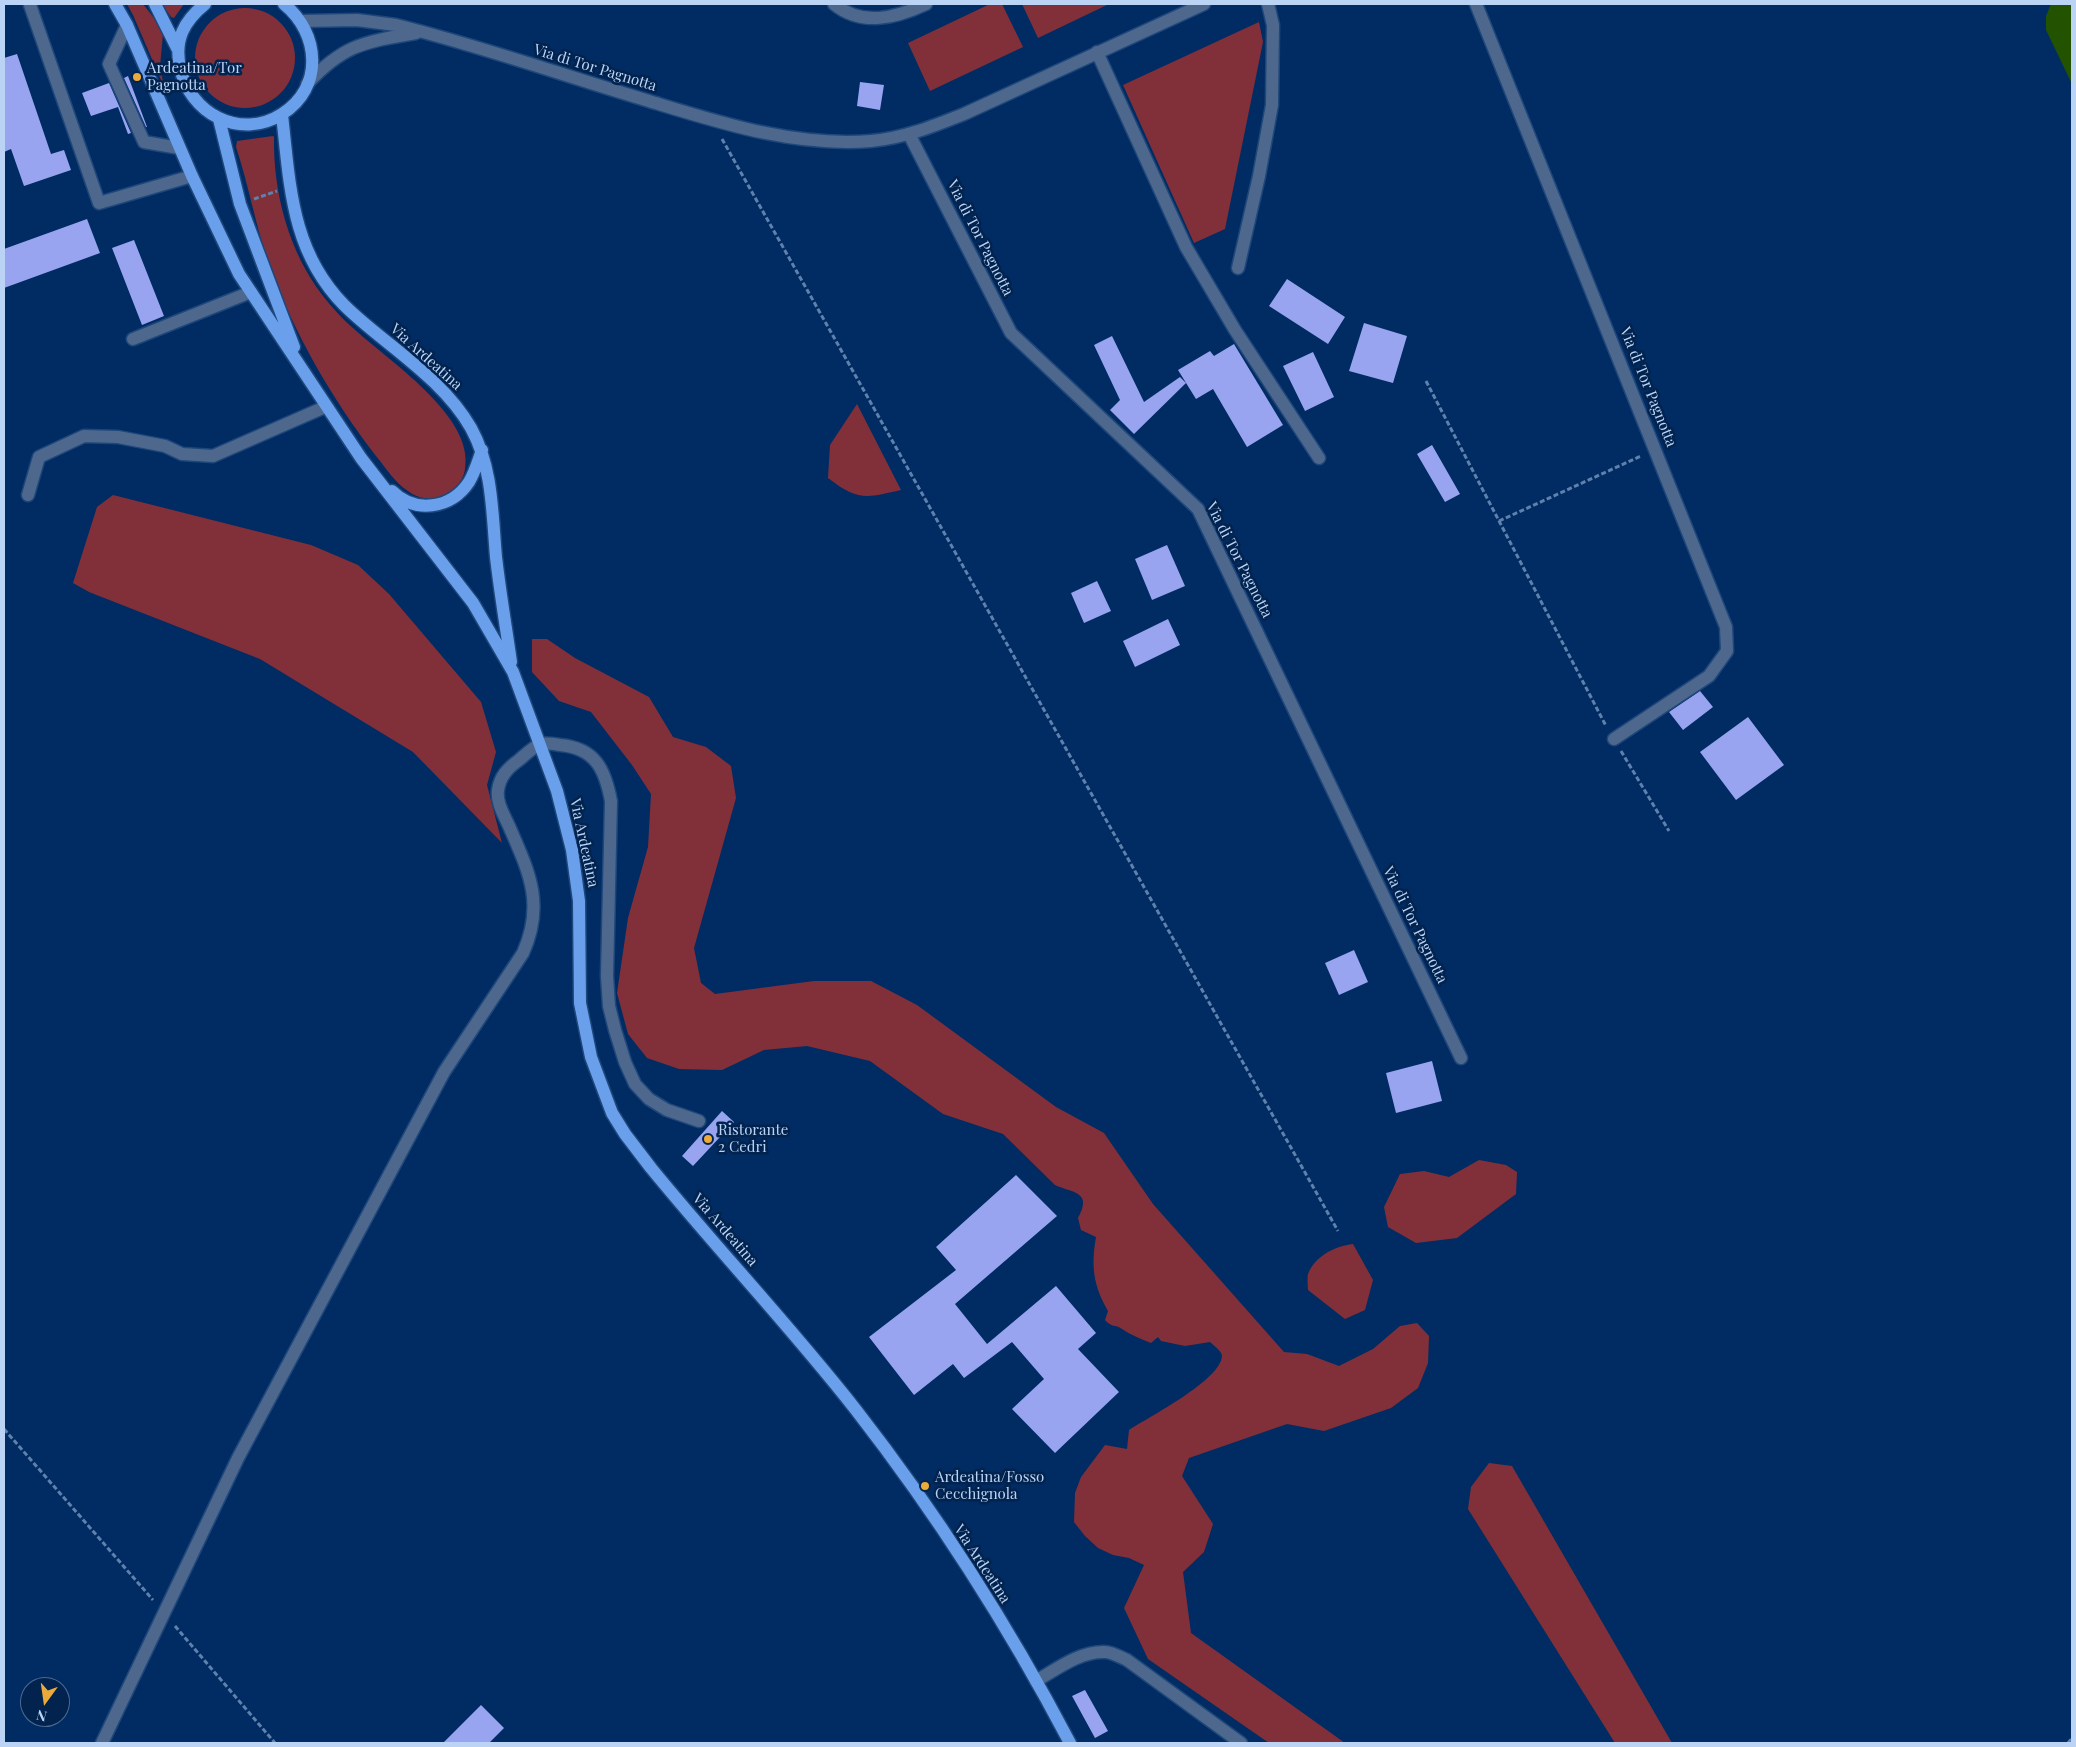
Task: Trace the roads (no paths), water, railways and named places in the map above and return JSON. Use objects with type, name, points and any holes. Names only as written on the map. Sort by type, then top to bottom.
[{"type":"main road","name":"Via Ardeatina","points":[[115,4],[127,25],[179,148],[234,265],[361,458],[467,595],[513,672],[565,819],[576,867],[580,919],[580,1003],[586,1038],[596,1072],[612,1113],[625,1134],[651,1168],[820,1367],[872,1432],[967,1568],[1036,1681],[1070,1743]]},
{"type":"main road","points":[[155,4],[177,48],[187,90],[199,105],[219,119],[245,125],[268,121],[282,115],[297,101],[308,84],[311,73],[311,41],[301,21],[284,4]]},
{"type":"main road","points":[[177,48],[188,21],[204,4]]},
{"type":"main road","name":"Via Ardeatina","points":[[282,115],[294,213],[304,245],[319,274],[344,305],[442,390],[466,419],[482,450],[488,478],[498,574],[513,672]]},
{"type":"main road","name":"Via Ardeatina","points":[[219,119],[240,204],[304,372]]},
{"type":"main road","points":[[361,458],[404,501],[427,506],[441,504],[464,489],[472,477],[482,450]]},
{"type":"street","points":[[826,4],[838,7],[854,16],[872,19],[906,13],[926,4]]},
{"type":"street","name":"Via di Tor Pagnotta","points":[[301,21],[366,21],[396,25],[711,120],[774,135],[831,142],[871,141],[909,134],[964,114],[1204,4]]},
{"type":"street","points":[[1238,268],[1259,176],[1272,105],[1273,25],[1268,4]]},
{"type":"street","name":"Via di Tor Pagnotta","points":[[1476,4],[1726,627],[1727,651],[1709,676],[1614,739]]},
{"type":"street","points":[[30,5],[98,203],[192,176]]},
{"type":"street","points":[[127,25],[109,64],[144,142],[179,148]]},
{"type":"street","points":[[308,84],[326,65],[345,51],[372,41],[421,32]]},
{"type":"street","points":[[1097,52],[1186,248],[1235,330],[1320,458]]},
{"type":"street","name":"Via di Tor Pagnotta","points":[[909,134],[1011,333],[1198,510],[1461,1058]]},
{"type":"street","points":[[133,339],[251,292]]},
{"type":"street","points":[[28,495],[38,457],[84,436],[118,437],[165,446],[182,454],[213,456],[257,439],[326,407]]},
{"type":"street","points":[[102,1743],[238,1458],[444,1072],[523,953],[532,934],[534,895],[524,860],[499,803],[498,792],[504,773],[540,744],[554,744],[577,748],[592,756],[601,768],[608,784],[611,801],[607,976],[609,1006],[615,1030],[625,1062],[636,1084],[649,1099],[667,1110],[699,1121]]},
{"type":"street","points":[[1036,1681],[1072,1660],[1089,1654],[1106,1652],[1127,1660],[1241,1743]]},
{"type":"place","name":"Ardeatina/Tor Pagnotta","points":[[137,77]]},
{"type":"place","name":"Ristorante 2 Cedri","points":[[708,1139]]},
{"type":"place","name":"Ardeatina/Fosso Cecchignola","points":[[925,1486]]}]
